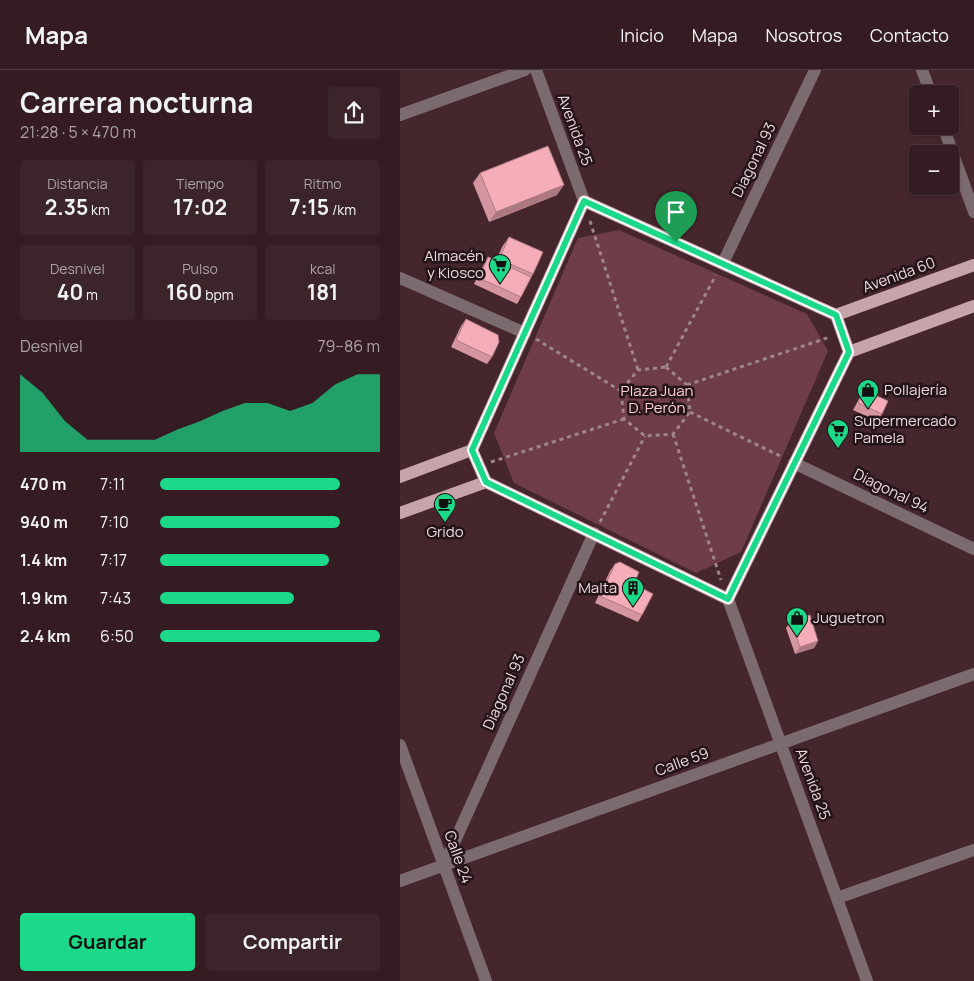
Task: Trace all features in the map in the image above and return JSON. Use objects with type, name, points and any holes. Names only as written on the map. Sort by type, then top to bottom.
[{"type":"main road","points":[[400,477],[472,450],[584,201],[836,315],[849,352]]},
{"type":"main road","name":"Avenida 60","points":[[836,315],[974,265]]},
{"type":"main road","points":[[472,450],[486,482],[728,599],[849,352],[974,306]]},
{"type":"main road","points":[[400,513],[486,482]]},
{"type":"street","points":[[400,115],[525,70]]},
{"type":"street","name":"Avenida 25","points":[[536,70],[584,201]]},
{"type":"street","name":"Diagonal 93","points":[[723,263],[815,70]]},
{"type":"street","points":[[922,70],[928,85]]},
{"type":"street","points":[[946,135],[974,212]]},
{"type":"street","points":[[400,278],[525,333]]},
{"type":"street","name":"Diagonal 94","points":[[794,463],[974,549]]},
{"type":"street","name":"Diagonal 93","points":[[444,865],[594,533]]},
{"type":"street","name":"Avenida 25","points":[[728,599],[867,981]]},
{"type":"street","name":"Calle 59","points":[[400,881],[974,674]]},
{"type":"street","name":"Calle 24","points":[[400,745],[486,981]]},
{"type":"street","points":[[837,898],[974,850]]},
{"type":"path","points":[[584,201],[638,370]]},
{"type":"path","points":[[666,367],[723,263]]},
{"type":"path","points":[[525,333],[621,391]]},
{"type":"path","points":[[687,385],[842,333]]},
{"type":"path","points":[[666,367],[687,385],[690,412],[673,434],[645,436],[624,419],[621,391],[638,370],[666,367]]},
{"type":"path","points":[[690,412],[794,463]]},
{"type":"path","points":[[479,466],[624,419]]},
{"type":"path","points":[[673,434],[728,599]]},
{"type":"path","points":[[594,533],[645,436]]},
{"type":"green space","name":"Plaza Juan D. Perón","points":[[619,230],[807,314],[828,351],[741,552],[696,573],[514,483],[494,433],[578,238]]},
{"type":"building","points":[[548,146],[564,185],[496,212],[480,173]]},
{"type":"building","points":[[509,237],[543,252],[533,274],[499,259]]},
{"type":"building","name":"Almacén y Kiosco","points":[[488,257],[531,277],[521,297],[479,278]]},
{"type":"building","points":[[466,319],[498,335],[499,342],[492,357],[456,340]]},
{"type":"building","points":[[864,390],[888,401],[882,414],[858,403]]},
{"type":"building","points":[[620,562],[639,572],[634,584],[653,594],[642,615],[600,596],[615,564]]},
{"type":"building","points":[[810,615],[818,641],[800,647],[791,621]]},
{"type":"place","name":"Almacén y Kiosco","points":[[500,284]]},
{"type":"place","name":"Pollajería","points":[[868,409]]},
{"type":"place","name":"Supermercado Pamela","points":[[838,449]]},
{"type":"place","name":"Grido","points":[[445,523]]},
{"type":"place","name":"Malta","points":[[633,607]]},
{"type":"place","name":"Juguetron","points":[[797,637]]},
{"type":"route","points":[[584,201],[676,242],[836,315],[849,352],[728,599],[486,482],[472,450],[584,201]]}]
